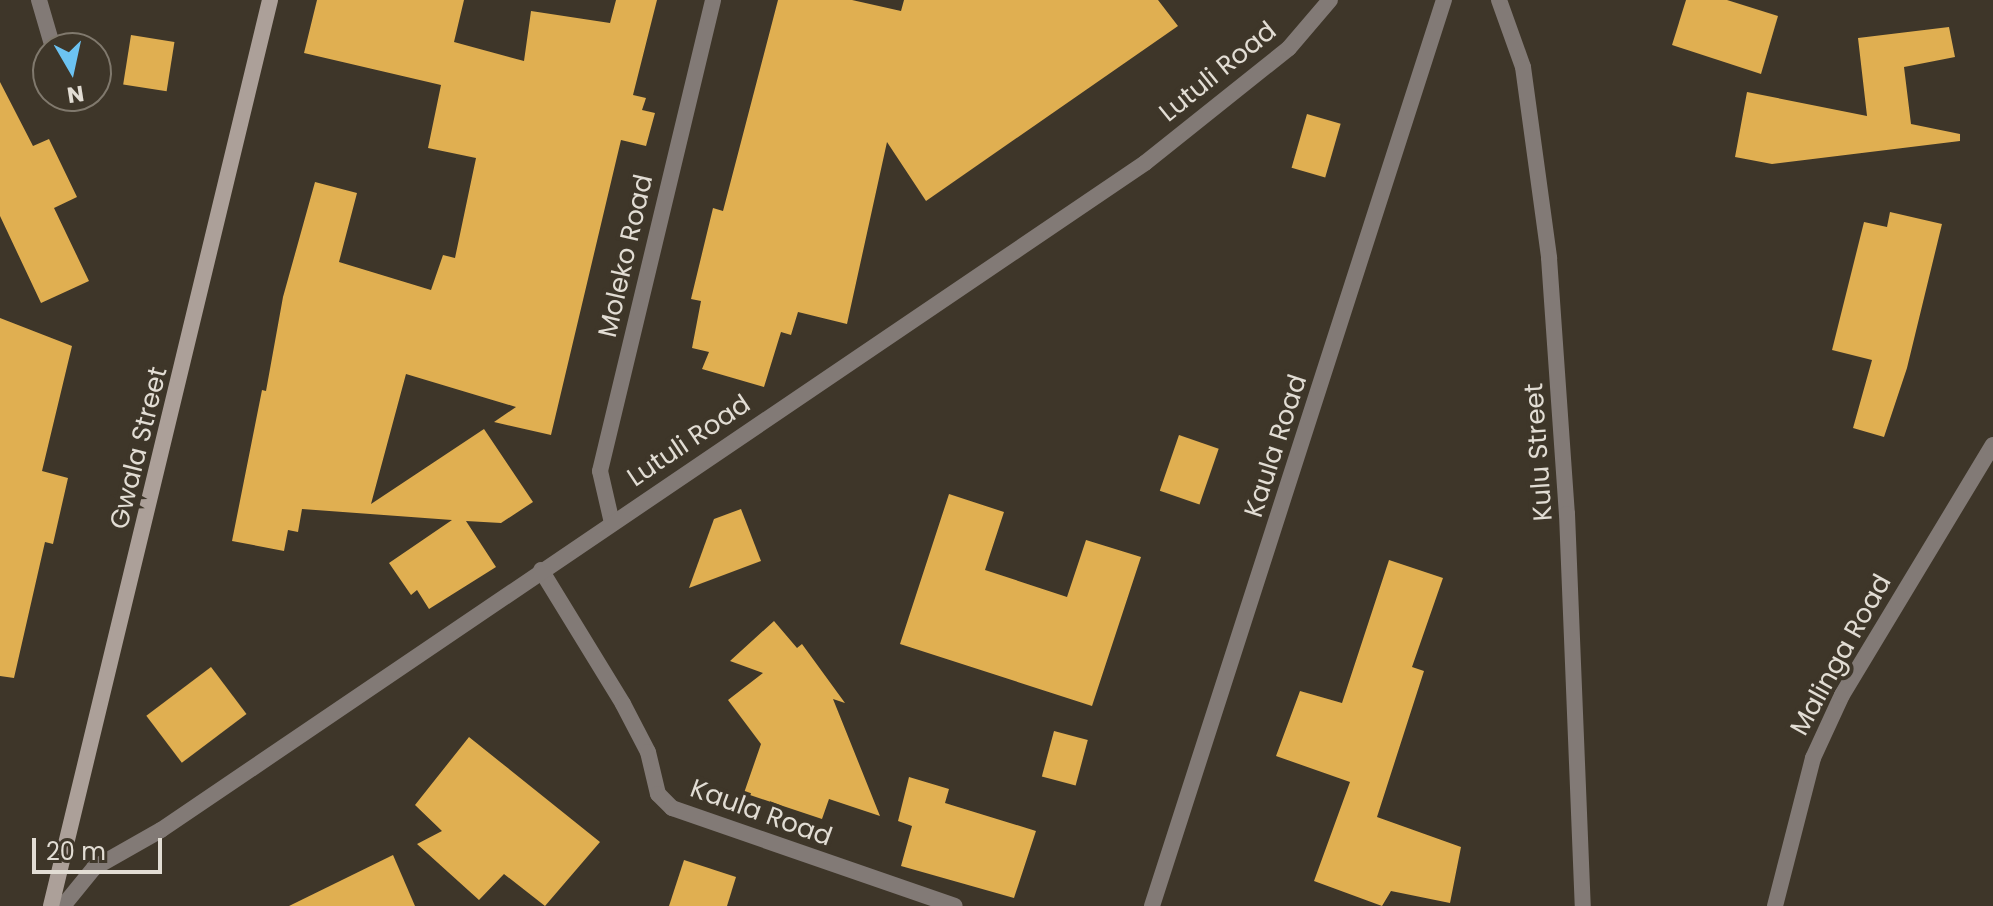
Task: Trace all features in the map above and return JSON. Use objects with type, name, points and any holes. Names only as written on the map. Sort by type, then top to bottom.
[{"type":"street","points":[[39,0],[48,32]]},
{"type":"street","name":"Gwala Street","points":[[51,906],[270,0]]},
{"type":"street","name":"Moleko Road","points":[[612,523],[600,471],[713,0]]},
{"type":"street","name":"Lutuli Road","points":[[63,906],[94,868],[161,830],[1145,163],[1289,48],[1330,0]]},
{"type":"street","name":"Kaula Road","points":[[1152,906],[1444,0]]},
{"type":"street","name":"Kulu Street","points":[[1499,0],[1523,67],[1549,258],[1568,529],[1583,906]]},
{"type":"street","name":"Malinga Road","points":[[1775,906],[1813,758],[1842,695],[1993,445]]},
{"type":"street","name":"Kaula Road","points":[[541,570],[623,704],[648,752],[658,794],[672,808],[955,906]]},
{"type":"building","points":[[317,0],[464,0],[454,42],[524,61],[531,11],[610,23],[616,0],[657,0],[633,95],[646,98],[642,110],[655,113],[646,146],[621,140],[551,435],[494,422],[516,407],[406,374],[371,504],[484,429],[533,502],[501,523],[466,521],[496,567],[429,609],[417,590],[411,595],[389,563],[452,520],[302,509],[298,532],[288,530],[284,551],[232,541],[262,390],[266,391],[283,297],[315,182],[357,193],[339,262],[431,290],[443,255],[455,258],[476,158],[428,148],[441,85],[304,53]]},
{"type":"building","points":[[778,0],[852,0],[901,11],[904,0],[1158,0],[1178,26],[926,201],[887,142],[847,324],[798,312],[791,335],[781,332],[764,387],[702,369],[709,352],[692,348],[701,301],[691,299],[713,208],[723,211]]},
{"type":"building","points":[[1686,0],[1727,0],[1778,16],[1761,74],[1672,45]]},
{"type":"building","points":[[1949,27],[1955,57],[1904,67],[1911,124],[1960,134],[1960,141],[1772,164],[1735,157],[1747,92],[1867,116],[1858,38]]},
{"type":"building","points":[[131,35],[174,42],[167,91],[123,84]]},
{"type":"building","points":[[0,82],[33,146],[49,139],[77,197],[54,208],[89,281],[41,303],[0,216]]},
{"type":"building","points":[[1307,114],[1341,124],[1325,177],[1292,168]]},
{"type":"building","points":[[1890,212],[1942,224],[1907,368],[1884,437],[1853,428],[1872,360],[1832,350],[1864,222],[1887,227]]},
{"type":"building","points":[[0,318],[72,346],[42,471],[68,478],[53,544],[45,542],[14,678],[0,676]]},
{"type":"building","points":[[1179,435],[1219,449],[1200,504],[1160,491]]},
{"type":"building","points":[[949,494],[1004,512],[985,570],[1067,597],[1086,540],[1141,557],[1092,706],[900,644]]},
{"type":"building","points":[[741,509],[761,561],[689,588],[714,519]]},
{"type":"building","points":[[1389,560],[1443,578],[1412,667],[1424,671],[1377,817],[1461,847],[1450,903],[1391,891],[1382,906],[1314,881],[1350,782],[1276,756],[1300,691],[1342,703]]},
{"type":"building","points":[[774,621],[797,648],[802,644],[845,703],[833,699],[880,816],[829,799],[822,819],[744,793],[761,744],[728,700],[763,673],[730,661]]},
{"type":"building","points":[[211,667],[247,714],[182,763],[146,716]]},
{"type":"building","points":[[1054,731],[1088,740],[1076,785],[1042,776]]},
{"type":"building","points":[[469,737],[600,842],[545,906],[504,874],[479,900],[417,844],[442,831],[415,805]]},
{"type":"building","points":[[909,777],[949,789],[945,803],[1036,831],[1014,898],[901,866],[912,826],[898,821]]},
{"type":"building","points":[[393,855],[415,906],[289,906]]},
{"type":"building","points":[[684,860],[736,877],[727,906],[669,906]]}]
